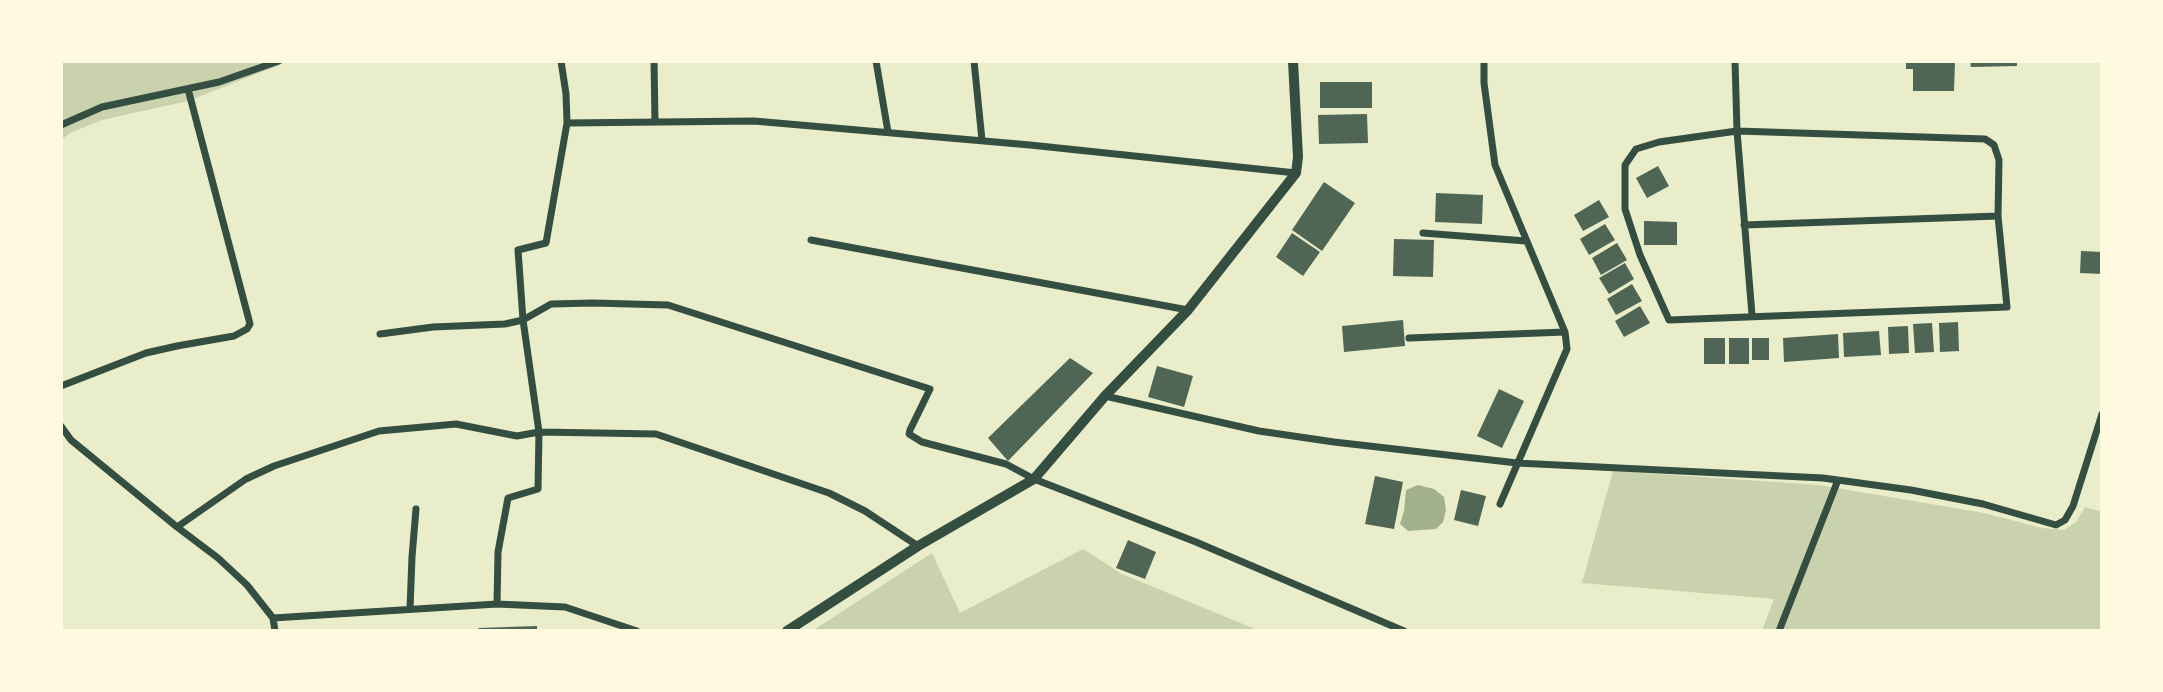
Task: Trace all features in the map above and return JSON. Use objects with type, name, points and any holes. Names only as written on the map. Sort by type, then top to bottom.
[{"type":"main road","points":[[787,631],[918,545],[1034,479],[1105,396],[1188,310],[1296,173],[1298,157],[1293,61]]},
{"type":"street","points":[[61,125],[102,107],[219,82],[279,61]]},
{"type":"street","points":[[497,604],[498,552],[508,498],[538,489],[539,432],[523,320],[518,250],[546,243],[567,123],[562,61]]},
{"type":"street","points":[[654,61],[655,122]]},
{"type":"street","points":[[876,61],[888,132]]},
{"type":"street","points":[[974,61],[982,140]]},
{"type":"street","points":[[1484,61],[1484,83],[1495,165],[1564,332],[1567,349],[1500,504]]},
{"type":"street","points":[[1735,61],[1737,131],[1752,315]]},
{"type":"street","points":[[61,386],[146,354],[234,336],[247,329],[250,324],[188,89]]},
{"type":"street","points":[[567,123],[754,121],[982,140],[1296,173]]},
{"type":"street","points":[[1737,131],[1986,139],[1994,145],[1999,160],[1998,216],[2007,307],[1669,320],[1640,255],[1625,209],[1625,165],[1636,149],[1659,142],[1737,131]]},
{"type":"street","points":[[1744,225],[1998,216]]},
{"type":"street","points":[[1423,233],[1526,241]]},
{"type":"street","points":[[811,240],[1188,310]]},
{"type":"street","points":[[380,334],[433,327],[505,324],[523,320],[551,304],[668,304],[682,311],[930,389],[909,434],[922,442],[1006,464],[1034,479],[1196,542],[1404,631]]},
{"type":"street","points":[[1409,338],[1564,332]]},
{"type":"street","points":[[1105,396],[1259,431],[1517,463],[1838,480],[1983,504],[2056,525],[2065,520],[2073,506],[2102,414]]},
{"type":"street","points":[[177,527],[246,479],[274,466],[379,431],[456,424],[517,436],[539,432],[656,435],[829,493],[865,511],[918,545]]},
{"type":"street","points":[[61,426],[71,440],[218,558],[247,585],[273,618],[275,631]]},
{"type":"street","points":[[1779,631],[1838,480]]},
{"type":"street","points":[[410,609],[416,509]]},
{"type":"street","points":[[273,618],[497,604],[565,607],[637,631]]},
{"type":"shaded area","points":[[61,61],[282,61],[279,65],[188,101],[102,120],[70,133],[61,140]]},
{"type":"shaded area","points":[[1613,471],[1819,485],[1984,513],[2042,528],[2064,530],[2076,522],[2085,507],[2102,512],[2102,631],[1762,631],[1774,599],[1582,583]]},
{"type":"shaded area","points":[[1418,485],[1434,489],[1444,497],[1446,510],[1443,522],[1436,529],[1408,531],[1400,524],[1406,490]]},
{"type":"shaded area","points":[[1083,549],[1122,574],[1260,631],[812,631],[932,553],[960,613]]},
{"type":"building","points":[[1906,61],[1955,61],[1954,91],[1913,91],[1913,69],[1906,69]]},
{"type":"building","points":[[1970,61],[2017,61],[2017,66],[1971,67]]},
{"type":"building","points":[[1320,82],[1372,82],[1372,108],[1320,108]]},
{"type":"building","points":[[1367,114],[1368,143],[1319,144],[1318,115]]},
{"type":"building","points":[[1658,166],[1669,186],[1647,198],[1636,178]]},
{"type":"building","points":[[1324,182],[1355,203],[1322,251],[1292,230]]},
{"type":"building","points":[[1436,193],[1483,195],[1482,224],[1435,222]]},
{"type":"building","points":[[1599,200],[1609,217],[1583,231],[1574,215]]},
{"type":"building","points":[[1644,221],[1677,222],[1677,245],[1644,245]]},
{"type":"building","points":[[1605,224],[1615,240],[1589,255],[1580,239]]},
{"type":"building","points":[[1292,233],[1320,252],[1303,276],[1276,257]]},
{"type":"building","points":[[1394,239],[1434,240],[1433,277],[1393,276]]},
{"type":"building","points":[[1617,243],[1627,260],[1601,275],[1592,258]]},
{"type":"building","points":[[2081,251],[2102,252],[2102,274],[2080,273]]},
{"type":"building","points":[[1625,263],[1634,279],[1609,294],[1599,278]]},
{"type":"building","points":[[1632,284],[1642,301],[1616,315],[1607,299]]},
{"type":"building","points":[[1640,306],[1650,323],[1624,337],[1615,321]]},
{"type":"building","points":[[1403,320],[1405,346],[1344,352],[1342,326]]},
{"type":"building","points":[[1958,322],[1959,351],[1940,352],[1939,323]]},
{"type":"building","points":[[1932,323],[1934,352],[1915,353],[1913,324]]},
{"type":"building","points":[[1908,326],[1909,353],[1889,354],[1888,327]]},
{"type":"building","points":[[1879,331],[1881,355],[1844,357],[1843,333]]},
{"type":"building","points":[[1838,334],[1839,358],[1784,362],[1783,338]]},
{"type":"building","points":[[1704,338],[1725,338],[1725,364],[1704,364]]},
{"type":"building","points":[[1729,338],[1749,338],[1749,364],[1729,364]]},
{"type":"building","points":[[1752,338],[1769,338],[1769,360],[1752,360]]},
{"type":"building","points":[[1070,358],[1093,373],[1008,461],[988,438]]},
{"type":"building","points":[[1157,366],[1193,376],[1184,407],[1148,397]]},
{"type":"building","points":[[1499,389],[1524,401],[1502,448],[1477,436]]},
{"type":"building","points":[[1375,476],[1403,482],[1394,529],[1365,524]]},
{"type":"building","points":[[1461,490],[1486,496],[1478,526],[1454,520]]},
{"type":"building","points":[[1128,540],[1156,552],[1145,579],[1116,568]]},
{"type":"building","points":[[537,626],[537,631],[481,631],[478,628]]}]
